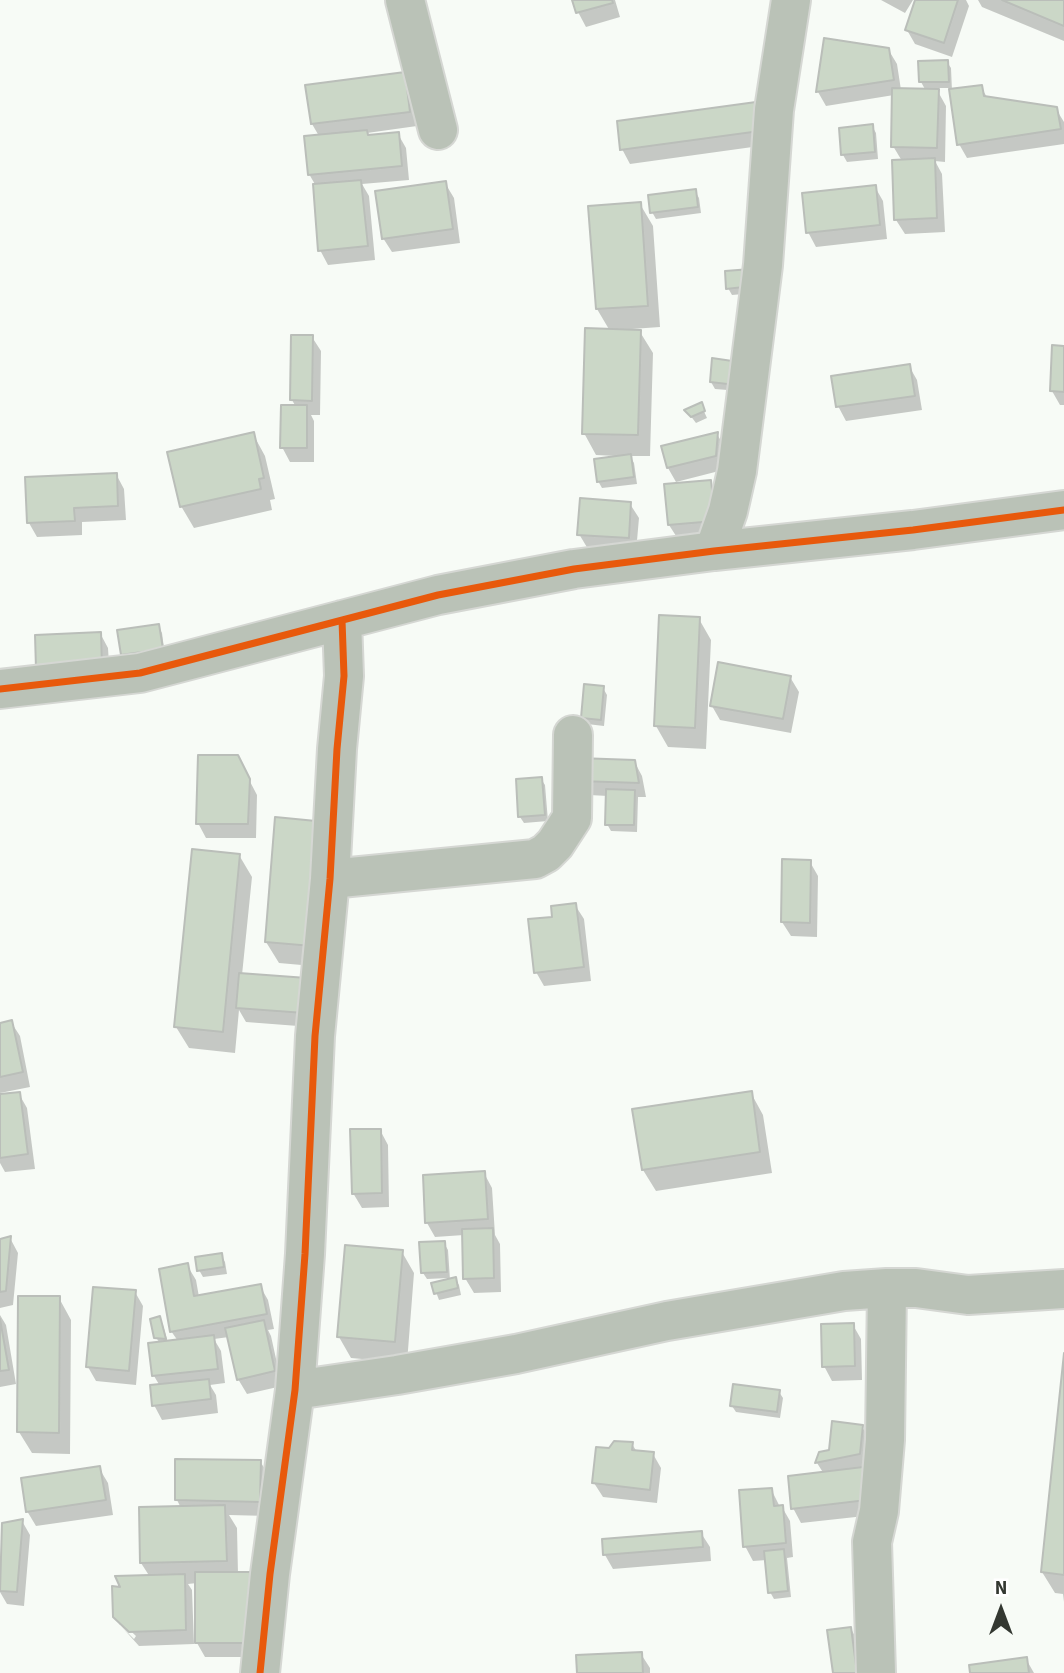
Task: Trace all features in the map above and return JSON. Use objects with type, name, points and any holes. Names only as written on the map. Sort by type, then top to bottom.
[{"type":"street","points":[[405,0],[438,130]]},
{"type":"street","points":[[714,551],[728,511],[737,471],[763,265],[774,110],[791,0]]},
{"type":"street","points":[[0,689],[140,673],[438,594],[560,571],[1064,510]]},
{"type":"street","points":[[260,1673],[270,1574],[295,1390],[305,1254],[315,1036],[330,878],[344,676],[342,620]]},
{"type":"street","points":[[330,878],[535,859],[546,853],[572,818],[573,735]]},
{"type":"street","points":[[876,1673],[872,1542],[880,1511],[885,1440],[887,1288]]},
{"type":"street","points":[[295,1390],[397,1376],[694,1317],[844,1291],[916,1288],[968,1295],[1064,1289]]},
{"type":"building","points":[[572,0],[612,0],[613,3],[576,13]]},
{"type":"building","points":[[915,0],[958,0],[944,43],[905,30]]},
{"type":"building","points":[[1002,0],[1064,0],[1064,26]]},
{"type":"building","points":[[824,38],[889,48],[894,80],[816,92]]},
{"type":"building","points":[[948,60],[949,82],[919,82],[918,61]]},
{"type":"building","points":[[405,72],[410,112],[311,124],[305,85]]},
{"type":"building","points":[[982,85],[984,96],[1057,107],[1061,129],[957,145],[949,89]]},
{"type":"building","points":[[892,88],[939,89],[937,148],[891,147]]},
{"type":"building","points":[[756,102],[760,131],[620,150],[617,121]]},
{"type":"building","points":[[873,124],[875,152],[841,155],[839,128]]},
{"type":"building","points":[[367,130],[368,135],[399,132],[402,166],[308,175],[304,136]]},
{"type":"building","points":[[935,158],[937,218],[894,220],[892,160]]},
{"type":"building","points":[[361,180],[368,246],[318,251],[313,184]]},
{"type":"building","points":[[446,181],[453,229],[382,239],[375,191]]},
{"type":"building","points":[[876,185],[880,225],[806,233],[802,193]]},
{"type":"building","points":[[696,189],[698,207],[650,213],[648,195]]},
{"type":"building","points":[[641,202],[648,306],[596,309],[588,206]]},
{"type":"building","points":[[751,269],[753,286],[726,289],[725,271]]},
{"type":"building","points":[[585,328],[641,330],[638,435],[582,434]]},
{"type":"building","points":[[291,335],[313,335],[312,401],[290,400]]},
{"type":"building","points":[[1052,345],[1064,346],[1064,392],[1050,391]]},
{"type":"building","points":[[712,358],[739,362],[736,385],[710,382]]},
{"type":"building","points":[[910,364],[915,396],[836,407],[831,376]]},
{"type":"building","points":[[702,402],[705,411],[691,417],[684,410]]},
{"type":"building","points":[[281,405],[307,405],[307,448],[280,448]]},
{"type":"building","points":[[254,432],[264,478],[259,479],[261,489],[180,507],[167,452]]},
{"type":"building","points":[[718,432],[716,456],[667,468],[661,446]]},
{"type":"building","points":[[631,454],[634,477],[597,482],[594,459]]},
{"type":"building","points":[[117,473],[118,506],[74,508],[75,521],[27,523],[25,477]]},
{"type":"building","points":[[711,480],[715,521],[668,525],[664,484]]},
{"type":"building","points":[[580,498],[631,502],[629,538],[577,535]]},
{"type":"building","points":[[659,615],[700,617],[695,728],[654,726]]},
{"type":"building","points":[[159,624],[163,649],[121,655],[117,630]]},
{"type":"building","points":[[101,632],[102,666],[36,669],[35,635]]},
{"type":"building","points":[[718,662],[791,676],[783,719],[710,706]]},
{"type":"building","points":[[584,684],[604,686],[601,720],[581,718]]},
{"type":"building","points":[[198,755],[238,755],[250,779],[248,824],[196,824]]},
{"type":"building","points":[[578,758],[635,760],[639,783],[578,781]]},
{"type":"building","points":[[542,777],[545,815],[518,817],[516,779]]},
{"type":"building","points":[[606,789],[635,790],[634,825],[605,825]]},
{"type":"building","points":[[275,817],[316,821],[312,946],[265,942]]},
{"type":"building","points":[[192,849],[240,854],[223,1032],[174,1027]]},
{"type":"building","points":[[782,859],[811,860],[810,923],[781,922]]},
{"type":"building","points":[[576,903],[584,967],[534,973],[528,919],[552,917],[551,906]]},
{"type":"building","points":[[239,973],[307,978],[304,1013],[236,1008]]},
{"type":"building","points":[[12,1020],[23,1072],[0,1077],[0,1023]]},
{"type":"building","points":[[752,1091],[760,1152],[642,1170],[632,1109]]},
{"type":"building","points":[[20,1092],[28,1154],[0,1158],[0,1094]]},
{"type":"building","points":[[350,1129],[381,1129],[382,1193],[352,1194]]},
{"type":"building","points":[[485,1171],[488,1219],[425,1223],[423,1175]]},
{"type":"building","points":[[493,1228],[494,1278],[463,1279],[462,1229]]},
{"type":"building","points":[[11,1236],[6,1291],[0,1292],[0,1239]]},
{"type":"building","points":[[445,1241],[447,1272],[421,1273],[419,1242]]},
{"type":"building","points":[[345,1245],[403,1250],[395,1342],[337,1337]]},
{"type":"building","points":[[222,1253],[224,1267],[197,1271],[195,1257]]},
{"type":"building","points":[[188,1263],[194,1296],[261,1284],[267,1314],[170,1332],[159,1269]]},
{"type":"building","points":[[456,1277],[458,1288],[434,1294],[431,1283]]},
{"type":"building","points":[[93,1287],[136,1290],[129,1371],[86,1367]]},
{"type":"building","points":[[18,1296],[60,1296],[59,1433],[17,1432]]},
{"type":"building","points":[[160,1316],[166,1339],[154,1338],[150,1319]]},
{"type":"building","points":[[0,1319],[9,1370],[0,1371]]},
{"type":"building","points":[[264,1320],[275,1371],[237,1380],[225,1328]]},
{"type":"building","points":[[854,1323],[855,1366],[822,1367],[821,1324]]},
{"type":"building","points":[[214,1335],[218,1369],[152,1376],[148,1343]]},
{"type":"building","points":[[1064,1353],[1064,1575],[1041,1572]]},
{"type":"building","points":[[209,1379],[211,1399],[152,1406],[150,1385]]},
{"type":"building","points":[[733,1384],[780,1390],[777,1412],[730,1406]]},
{"type":"building","points":[[832,1421],[863,1425],[860,1454],[815,1463],[819,1452],[829,1450]]},
{"type":"building","points":[[614,1441],[633,1442],[632,1450],[654,1452],[650,1490],[592,1483],[596,1447],[609,1448]]},
{"type":"building","points":[[175,1459],[261,1460],[260,1502],[175,1500]]},
{"type":"building","points":[[100,1466],[106,1500],[26,1512],[21,1478]]},
{"type":"building","points":[[863,1467],[867,1500],[791,1509],[788,1476]]},
{"type":"building","points":[[772,1488],[774,1506],[783,1505],[786,1543],[743,1547],[739,1490]]},
{"type":"building","points":[[225,1505],[227,1561],[140,1563],[139,1507]]},
{"type":"building","points":[[23,1519],[17,1592],[0,1591],[2,1523]]},
{"type":"building","points":[[702,1531],[703,1547],[603,1555],[602,1539]]},
{"type":"building","points":[[784,1549],[788,1591],[768,1593],[764,1551]]},
{"type":"building","points":[[195,1572],[252,1572],[252,1643],[195,1643]]},
{"type":"building","points":[[185,1574],[186,1630],[129,1632],[113,1617],[112,1586],[120,1587],[115,1576]]},
{"type":"building","points":[[851,1627],[857,1673],[833,1673],[827,1630]]},
{"type":"building","points":[[642,1652],[643,1673],[577,1673],[576,1655]]},
{"type":"building","points":[[1027,1657],[1029,1673],[970,1673],[969,1665]]},
{"type":"cycle path","points":[[0,689],[140,673],[438,595],[574,569],[1064,510]]},
{"type":"cycle path","points":[[260,1673],[270,1574],[295,1390],[305,1254],[315,1036],[330,879],[344,676],[342,620]]}]
